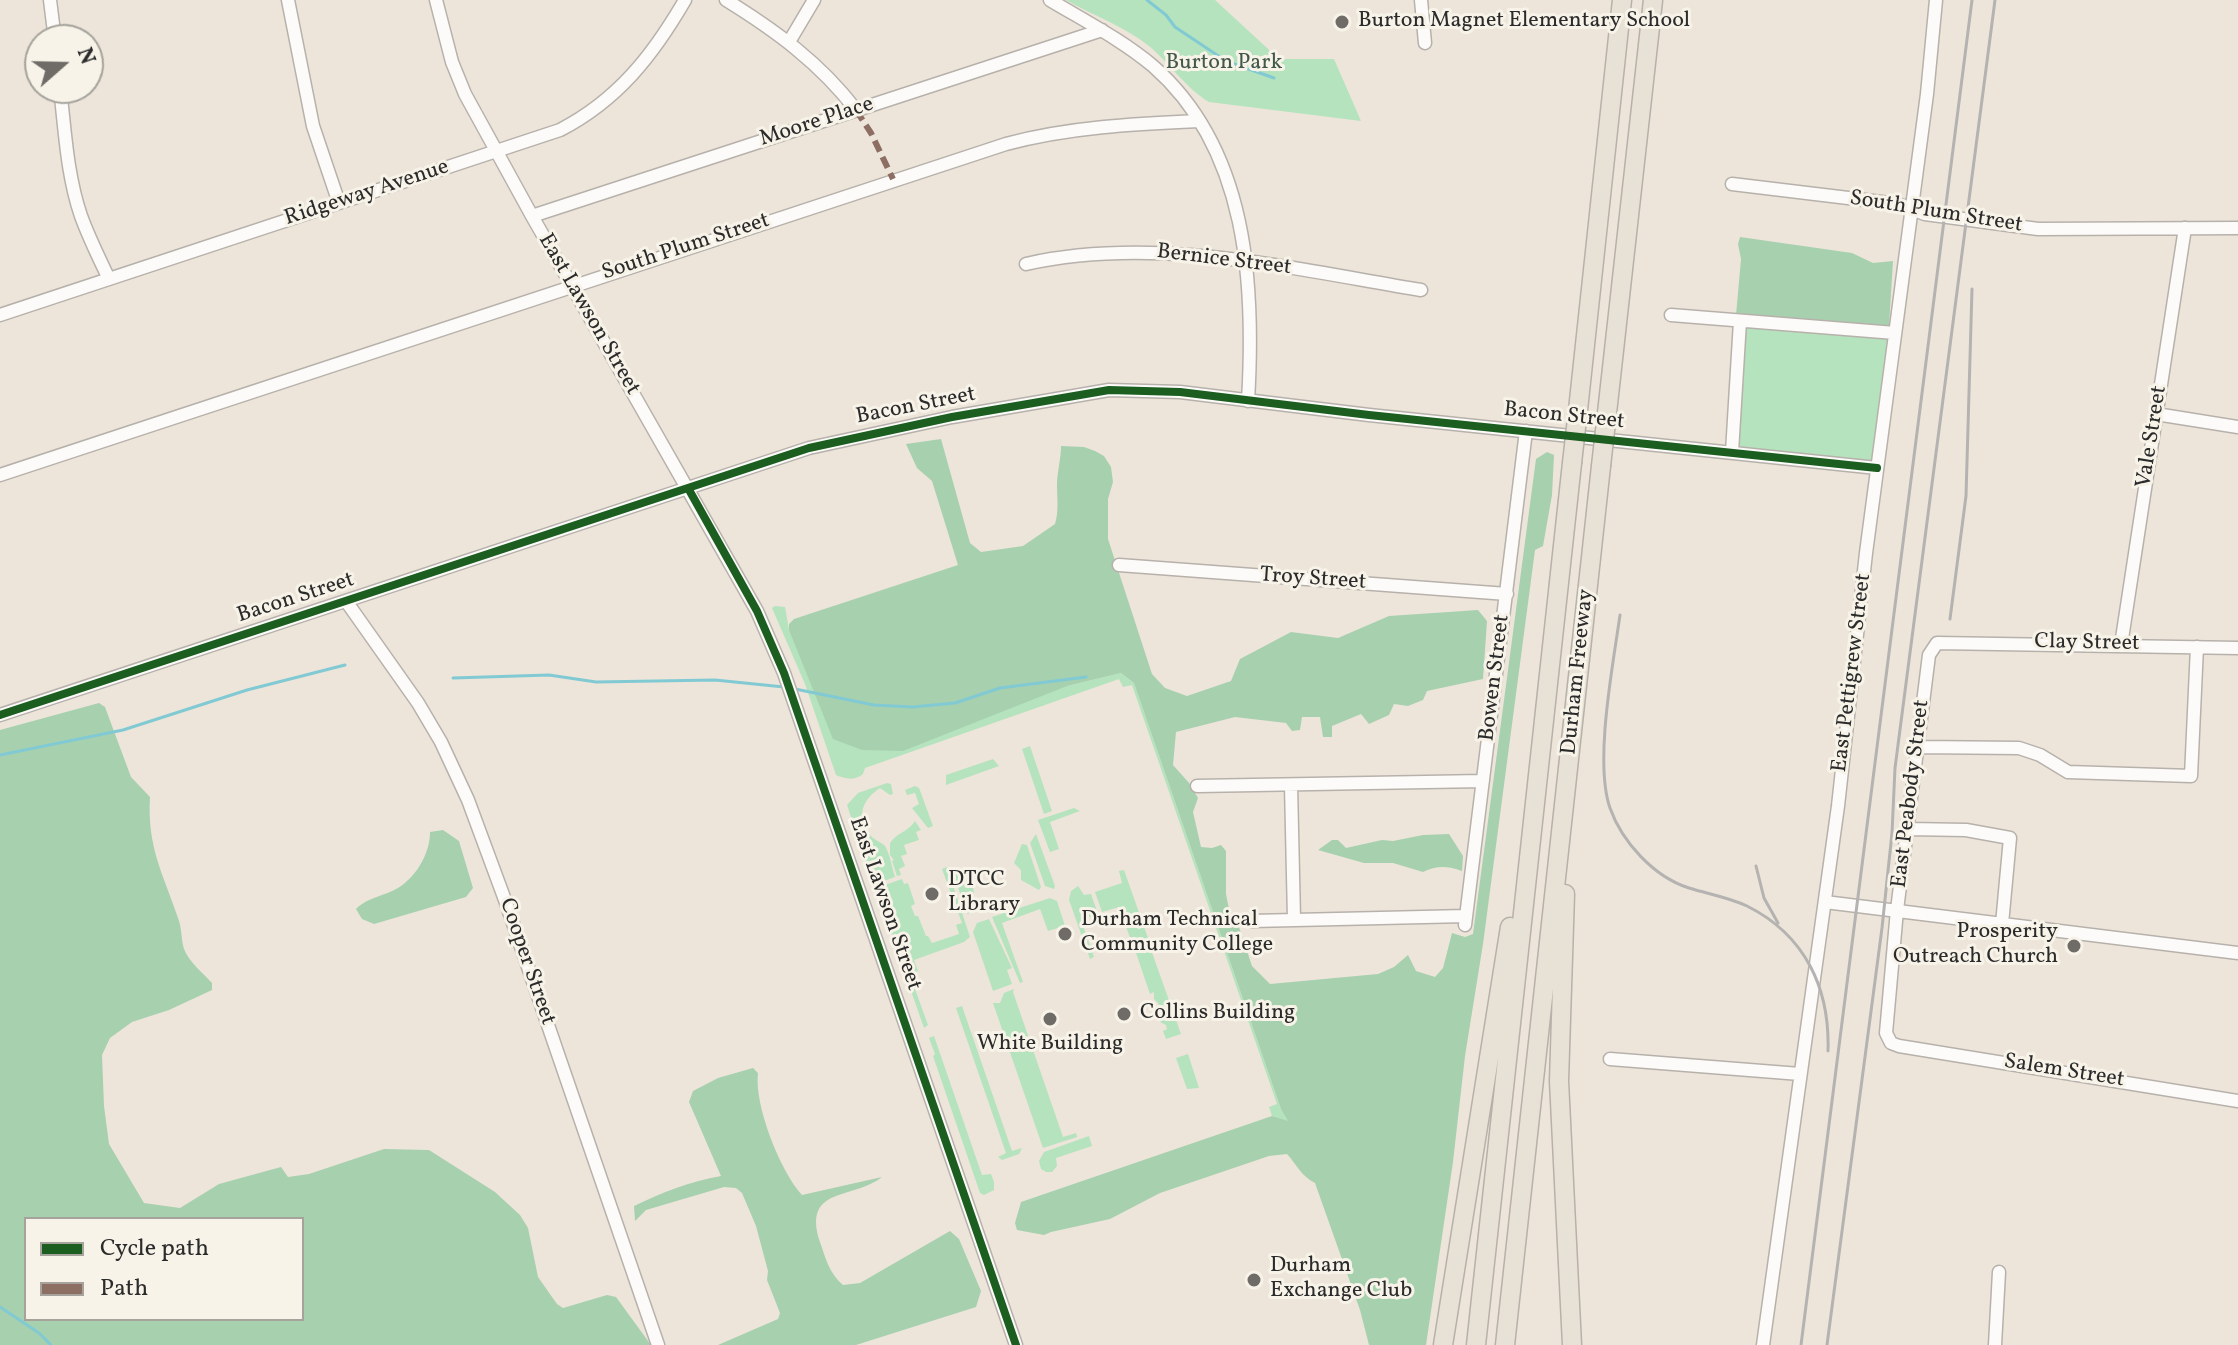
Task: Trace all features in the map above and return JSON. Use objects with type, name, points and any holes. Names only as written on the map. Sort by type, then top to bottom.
[{"type":"highway","name":"Durham Freeway","points":[[1476,1345],[1622,0]]},
{"type":"highway","name":"Durham Freeway","points":[[1505,1345],[1653,0]]},
{"type":"highway","points":[[1443,1345],[1541,743]]},
{"type":"highway","points":[[1567,775],[1559,1048],[1572,1345]]},
{"type":"highway","points":[[1565,1236],[1580,1345]]},
{"type":"street","points":[[50,0],[53,24]]},
{"type":"street","points":[[288,0],[310,115],[339,203]]},
{"type":"street","name":"East Lawson Street","points":[[436,0],[452,62],[465,94],[757,611],[784,673],[1016,1345]]},
{"type":"street","name":"Ridgeway Avenue","points":[[0,315],[560,130],[613,95],[647,60],[664,38],[685,0]]},
{"type":"street","points":[[726,0],[789,42],[822,71],[856,110]]},
{"type":"street","points":[[789,42],[814,0]]},
{"type":"street","points":[[1050,0],[1102,30],[1154,68],[1199,121],[1223,168],[1236,210],[1246,263],[1251,322],[1248,401]]},
{"type":"street","points":[[1421,0],[1425,43]]},
{"type":"street","name":"East Pettigrew Street","points":[[1763,1345],[1825,902],[1936,0]]},
{"type":"street","name":"Moore Place","points":[[532,216],[1102,30]]},
{"type":"street","points":[[62,104],[75,194],[81,216],[109,279]]},
{"type":"street","name":"South Plum Street","points":[[0,475],[1006,144],[1050,134],[1108,127],[1199,121]]},
{"type":"street","name":"South Plum Street","points":[[1732,184],[1898,204],[1925,214],[2038,229],[2238,228]]},
{"type":"street","name":"Vale Street","points":[[2121,645],[2185,228]]},
{"type":"street","name":"Bernice Street","points":[[1026,264],[1074,255],[1121,251],[1246,263],[1421,290]]},
{"type":"street","points":[[1671,315],[1895,333]]},
{"type":"street","points":[[1732,452],[1740,321]]},
{"type":"street","name":"Bacon Street","points":[[0,715],[809,448],[896,428],[1109,390],[1157,391],[1877,468]]},
{"type":"street","points":[[2156,414],[2238,427]]},
{"type":"street","name":"Bowen Street","points":[[1294,919],[1466,920],[1526,431]]},
{"type":"street","name":"Troy Street","points":[[1119,565],[1507,594]]},
{"type":"street","name":"Cooper Street","points":[[346,601],[430,722],[473,811],[658,1345]]},
{"type":"street","name":"Clay Street","points":[[1937,643],[2238,648]]},
{"type":"street","name":"East Peabody Street","points":[[1891,1043],[1886,1033],[1897,910],[1929,655],[1937,643]]},
{"type":"street","points":[[1919,747],[2019,748],[2040,755],[2068,772],[2191,776],[2197,647]]},
{"type":"street","points":[[1197,786],[1483,781]]},
{"type":"street","points":[[1252,921],[1294,919],[1291,785]]},
{"type":"street","points":[[1908,829],[1966,830],[2010,838],[2002,924]]},
{"type":"street","points":[[1825,902],[2238,953]]},
{"type":"street","name":"Salem Street","points":[[1891,1043],[2238,1101]]},
{"type":"street","points":[[1610,1059],[1800,1074]]},
{"type":"street","points":[[1995,1345],[1999,1272]]},
{"type":"green space","name":"Burton Park","points":[[1066,0],[1215,0],[1279,59],[1334,59],[1361,121],[1209,102],[1139,39]]},
{"type":"green space","points":[[1740,237],[1852,253],[1873,263],[1893,261],[1889,326],[1867,327],[1736,315]]},
{"type":"green space","points":[[1743,323],[1892,336],[1875,465],[1736,449]]},
{"type":"green space","points":[[941,439],[970,543],[981,552],[1023,546],[1055,524],[1061,446],[1084,447],[1104,456],[1111,467],[1113,482],[1108,499],[1108,539],[1152,674],[1165,688],[1187,696],[1231,681],[1240,659],[1291,632],[1338,638],[1389,616],[1478,610],[1487,621],[1483,679],[1427,691],[1423,700],[1408,706],[1394,704],[1389,715],[1369,724],[1361,714],[1332,726],[1332,737],[1323,737],[1320,717],[1302,717],[1300,730],[1292,731],[1286,723],[1235,717],[1176,732],[1173,765],[1198,798],[1193,812],[1201,847],[1221,845],[1226,851],[1229,909],[1239,927],[1252,966],[1270,984],[1378,974],[1394,967],[1408,955],[1416,971],[1435,977],[1443,968],[1452,933],[1465,937],[1473,934],[1536,459],[1547,452],[1554,455],[1552,495],[1543,546],[1535,550],[1426,1345],[1369,1345],[1360,1310],[1315,1183],[1287,1154],[1269,1156],[1160,1193],[1110,1219],[1044,1235],[1017,1230],[1015,1223],[1021,1202],[1272,1116],[1288,1121],[1281,1109],[1134,683],[1121,673],[1067,686],[903,751],[862,750],[833,739],[789,624],[794,619],[958,565],[932,481],[917,468],[906,444]]},
{"type":"green space","points":[[785,607],[789,630],[1067,686],[1121,673],[1134,683],[1281,1109],[1289,1122],[1272,1116],[1269,1107],[1277,1104],[1132,685],[1123,687],[1119,679],[865,768],[857,778],[843,778],[836,775],[805,684],[772,608]]},
{"type":"green space","points":[[99,703],[105,707],[131,777],[150,797],[154,846],[186,954],[212,983],[212,990],[169,1010],[132,1022],[110,1038],[102,1055],[109,1144],[144,1203],[180,1208],[219,1184],[281,1167],[288,1177],[309,1174],[384,1149],[429,1150],[495,1192],[520,1215],[528,1228],[538,1277],[557,1304],[563,1308],[607,1295],[616,1297],[651,1345],[0,1345],[0,730]]},
{"type":"green space","points":[[1030,746],[1052,811],[1044,814],[1022,749]]},
{"type":"green space","points":[[993,759],[999,766],[946,785],[946,775]]},
{"type":"green space","points":[[891,784],[893,794],[880,788],[869,797],[862,815],[870,835],[887,849],[895,877],[878,883],[874,871],[869,870],[847,805],[858,793]]},
{"type":"green space","points":[[918,785],[933,826],[928,828],[912,808],[919,804],[915,793],[907,795],[905,790],[915,786],[919,788]]},
{"type":"green space","points":[[1074,808],[1080,811],[1050,822],[1059,849],[1050,852],[1038,820]]},
{"type":"green space","points":[[915,821],[921,830],[916,832],[919,840],[904,845],[907,854],[901,856],[905,866],[899,869],[901,875],[897,876],[890,855],[890,843]]},
{"type":"green space","points":[[443,830],[459,841],[473,888],[466,897],[374,924],[362,919],[356,909],[407,881],[425,855],[430,832]]},
{"type":"green space","points":[[1036,834],[1054,889],[1045,886],[1030,843]]},
{"type":"green space","points":[[1449,834],[1463,856],[1462,871],[1442,867],[1423,872],[1393,863],[1364,863],[1318,850],[1332,840],[1338,840],[1346,848],[1382,840]]},
{"type":"green space","points":[[1022,844],[1027,845],[1041,887],[1039,890],[1021,880],[1021,870],[1014,863]]},
{"type":"green space","points":[[947,867],[970,937],[914,960],[918,971],[910,975],[928,1025],[924,1028],[881,905],[883,900],[879,887],[902,879],[904,884],[908,883],[915,904],[911,906],[915,916],[918,916],[932,943],[959,934],[956,925],[962,923],[942,869]]},
{"type":"green space","points":[[956,868],[973,888],[968,915],[952,871]]},
{"type":"green space","points":[[1124,870],[1148,938],[1133,946],[1119,907],[1102,912],[1095,892],[1122,883],[1119,871]]},
{"type":"green space","points":[[1078,886],[1084,895],[1091,894],[1098,914],[1081,920],[1094,957],[1090,959],[1069,900],[1071,891]]},
{"type":"green space","points":[[1050,898],[1057,901],[1065,926],[1048,931],[1040,909],[1002,923],[1023,982],[1020,983],[992,917]]},
{"type":"green space","points":[[989,919],[1012,968],[1007,970],[1012,984],[993,991],[973,932],[977,923]]},
{"type":"green space","points":[[1150,947],[1181,1034],[1166,1039],[1163,1031],[1167,1029],[1166,1025],[1160,1022],[1164,1018],[1156,1010],[1159,1004],[1154,999],[1154,992],[1150,994],[1135,950]]},
{"type":"green space","points":[[1014,989],[1063,1137],[1076,1133],[1077,1137],[1043,1148],[993,1003],[1000,1003],[1004,993]]},
{"type":"green space","points":[[962,1006],[1012,1151],[1022,1148],[1019,1154],[1002,1160],[998,1157],[1006,1153],[956,1008]]},
{"type":"green space","points":[[934,1036],[982,1175],[991,1174],[994,1182],[994,1190],[984,1195],[980,1193],[933,1056],[929,1038]]},
{"type":"green space","points":[[1188,1054],[1199,1088],[1187,1089],[1176,1058]]},
{"type":"green space","points":[[753,1068],[758,1073],[760,1102],[770,1137],[785,1170],[802,1195],[882,1177],[833,1197],[818,1211],[816,1224],[820,1242],[834,1276],[843,1285],[860,1283],[950,1231],[959,1239],[981,1291],[976,1307],[856,1345],[718,1345],[778,1319],[780,1313],[767,1280],[768,1271],[756,1226],[742,1193],[736,1188],[724,1187],[646,1210],[635,1221],[634,1206],[676,1188],[721,1176],[689,1102],[693,1091],[718,1078]]},
{"type":"green space","points":[[1089,1136],[1092,1146],[1056,1158],[1057,1166],[1052,1172],[1041,1169],[1039,1161],[1044,1152]]},
{"type":"waterway","points":[[1147,0],[1175,27],[1226,61],[1274,78]]},
{"type":"waterway","points":[[0,755],[123,730],[247,690],[345,665]]},
{"type":"waterway","points":[[453,678],[549,675],[596,682],[715,680],[784,687]]},
{"type":"waterway","points":[[795,689],[874,705],[913,707],[955,703],[1000,688],[1086,677]]},
{"type":"waterway","points":[[0,1307],[39,1333],[51,1345]]},
{"type":"railway","points":[[1801,1345],[1972,0]]},
{"type":"railway","points":[[1827,1345],[1882,928],[1895,768],[1995,0]]},
{"type":"railway","points":[[1950,619],[1966,496],[1972,289]]},
{"type":"railway","points":[[1620,615],[1604,740],[1606,789],[1615,821],[1641,857],[1664,876],[1689,888],[1747,906],[1767,918],[1799,948],[1819,985],[1828,1051]]},
{"type":"railway","points":[[1756,866],[1764,898],[1778,923]]},
{"type":"marked path","points":[[856,110],[893,179]]},
{"type":"cycle path","points":[[0,715],[809,448],[952,417],[1109,390],[1180,392],[1877,468]]},
{"type":"cycle path","points":[[688,488],[757,611],[784,673],[1016,1345]]},
{"type":"place","name":"Burton Magnet Elementary School","points":[[1342,22]]},
{"type":"place","name":"DTCC Library","points":[[932,894]]},
{"type":"place","name":"Durham Technical Community College","points":[[1065,934]]},
{"type":"place","name":"Prosperity Outreach Church","points":[[2074,946]]},
{"type":"place","name":"Collins Building","points":[[1124,1014]]},
{"type":"place","name":"White Building","points":[[1050,1019]]},
{"type":"place","name":"Durham Exchange Club","points":[[1254,1280]]}]
